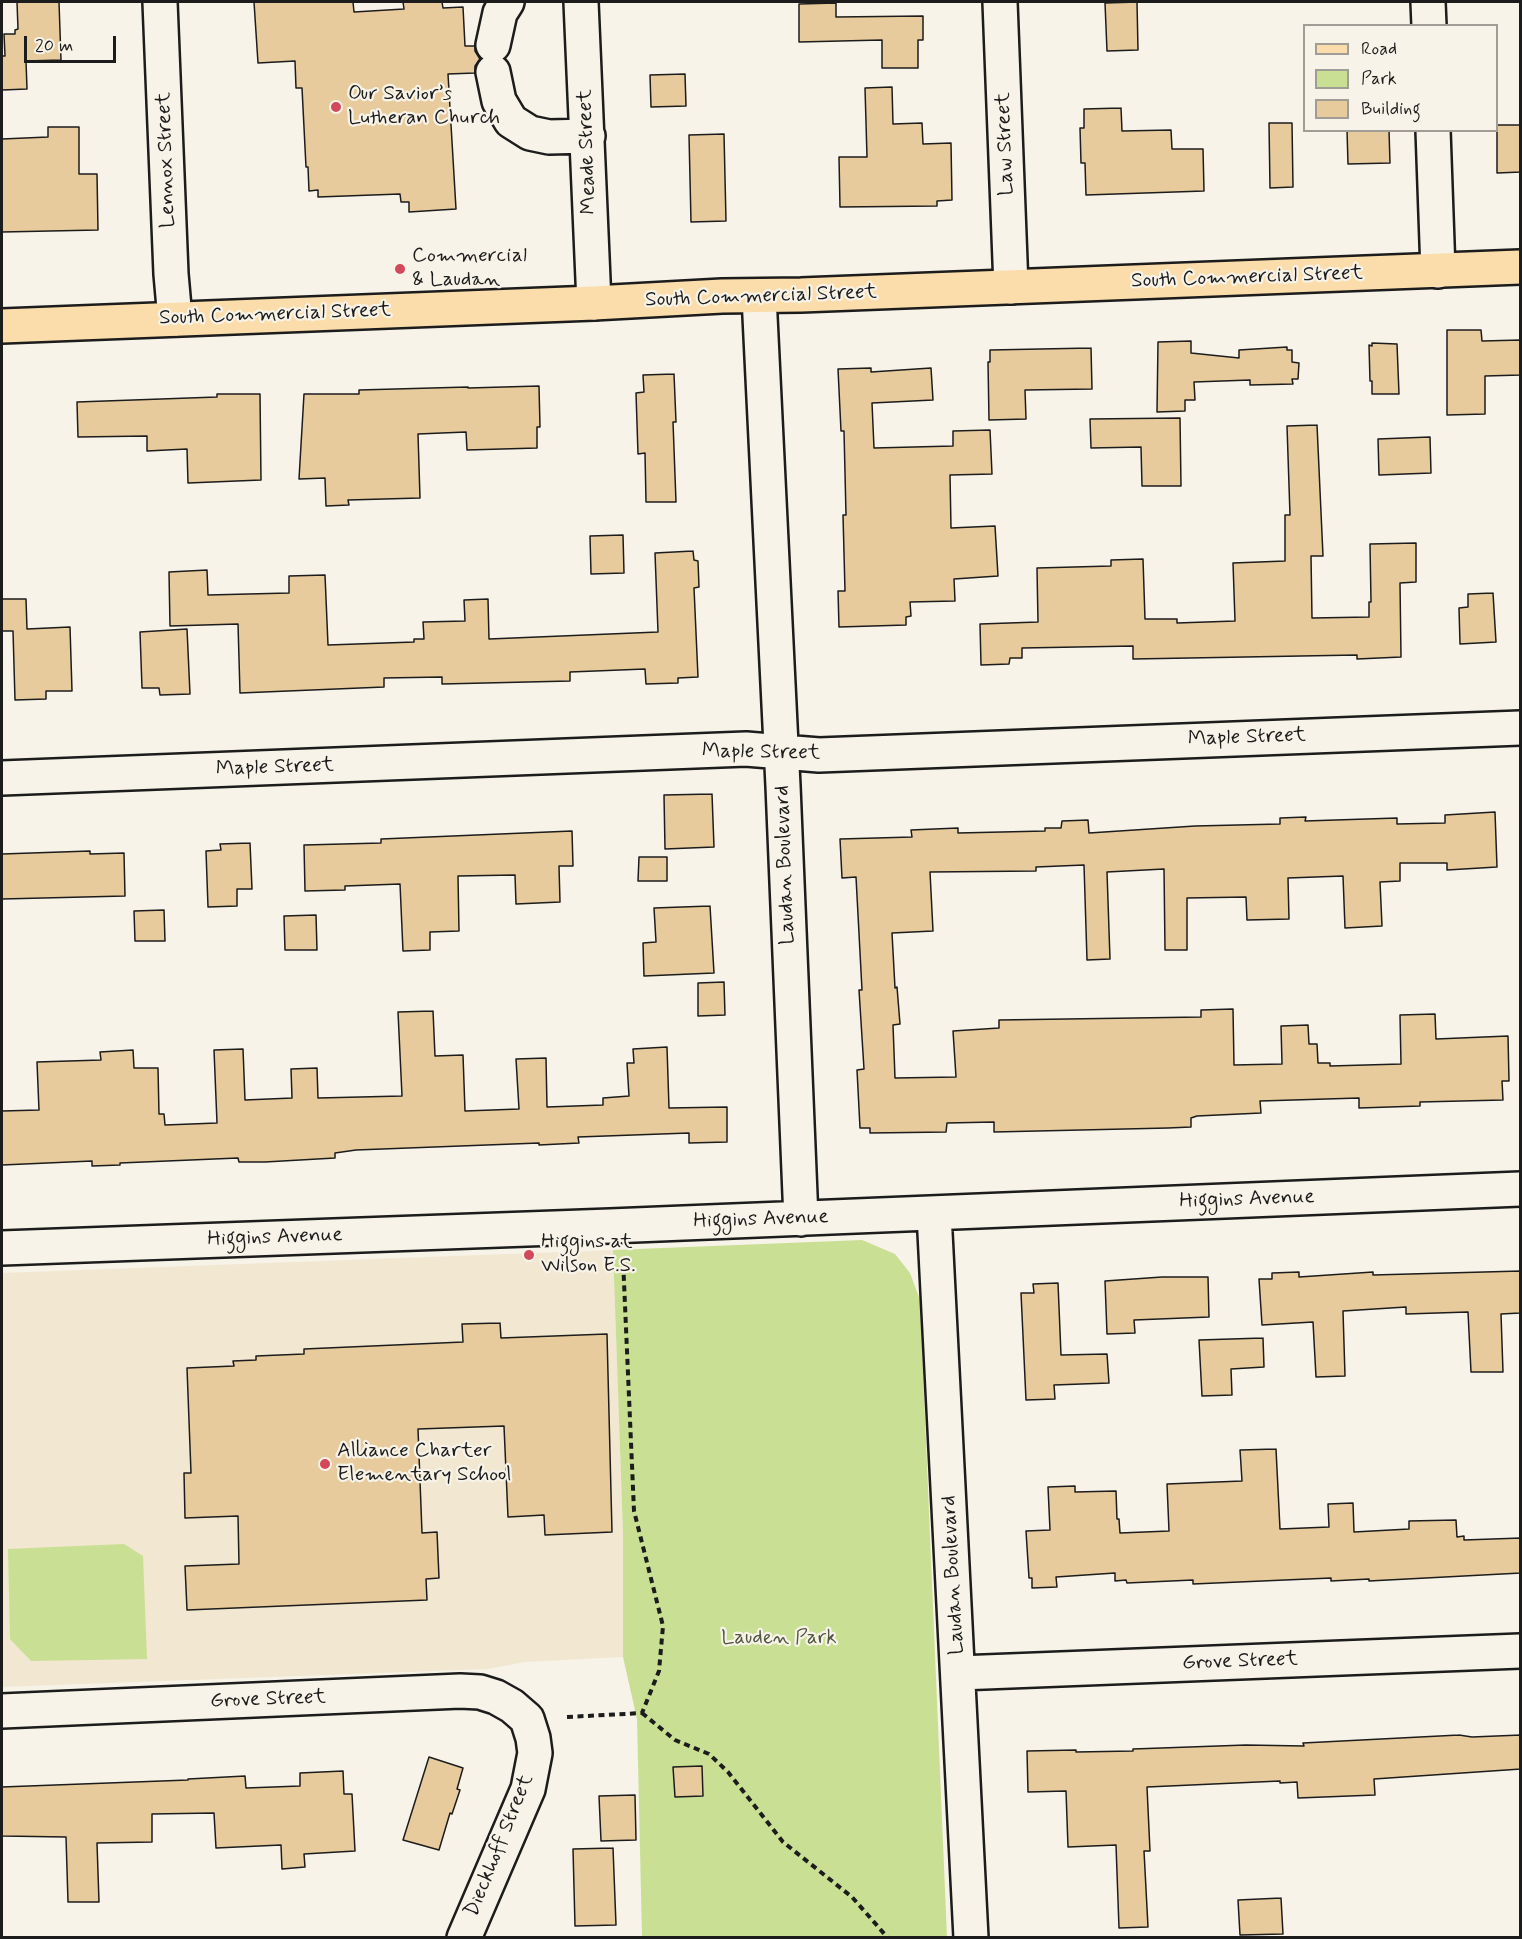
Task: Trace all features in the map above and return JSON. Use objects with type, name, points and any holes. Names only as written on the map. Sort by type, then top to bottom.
[{"type":"main road","name":"South Commercial Street","points":[[2,326],[722,296],[1521,267]]},
{"type":"street","name":"Lennox Street","points":[[160,2],[175,319]]},
{"type":"street","points":[[507,2],[500,13],[493,58],[499,101],[511,121],[530,133],[549,137],[588,136]]},
{"type":"street","name":"Meade Street","points":[[581,2],[594,303]]},
{"type":"street","name":"Law Street","points":[[1000,2],[1011,287]]},
{"type":"street","points":[[1428,2],[1428,24]]},
{"type":"street","points":[[1432,132],[1438,271]]},
{"type":"street","name":"Laudan Boulevard","points":[[759,296],[801,1219]]},
{"type":"street","name":"Maple Street","points":[[2,778],[746,749],[819,755],[1521,728]]},
{"type":"street","name":"Higgins Avenue","points":[[2,1248],[801,1219],[1521,1189]]},
{"type":"street","name":"Laudan Boulevard","points":[[934,1213],[971,1938]]},
{"type":"street","name":"Grove Street","points":[[959,1673],[1521,1651]]},
{"type":"street","name":"Grove Street","points":[[2,1711],[460,1691],[480,1692],[496,1697],[512,1706],[527,1719]]},
{"type":"street","name":"Dieckhoff Street","points":[[464,1938],[528,1789],[535,1753],[527,1719]]},
{"type":"path","points":[[622,1259],[634,1511],[663,1626],[659,1671],[642,1713]]},
{"type":"path","points":[[567,1717],[642,1713],[675,1740],[709,1754],[728,1772],[783,1842],[852,1897],[888,1938]]},
{"type":"shaded area","points":[[613,1250],[623,1533],[623,1657],[525,1662],[488,1669],[2,1687],[2,1273]]},
{"type":"green space","name":"Lauden Park","points":[[862,1240],[895,1254],[910,1273],[920,1300],[947,1937],[642,1937],[637,1719],[623,1657],[623,1533],[613,1250]]},
{"type":"green space","points":[[124,1544],[143,1556],[147,1659],[31,1661],[10,1639],[8,1549]]},
{"type":"building","points":[[17,2],[59,2],[61,60],[26,61],[27,89],[2,90],[4,34],[15,34],[15,30],[18,29]]},
{"type":"building","name":"Our Savior’s Lutheran Church","points":[[254,2],[353,2],[354,12],[404,9],[403,2],[442,2],[443,8],[463,7],[465,46],[475,46],[480,59],[475,66],[475,73],[448,74],[456,209],[409,212],[409,202],[401,202],[400,194],[318,197],[318,190],[309,191],[302,88],[296,88],[295,61],[258,63]]},
{"type":"building","points":[[1137,2],[1138,50],[1107,51],[1105,3]]},
{"type":"building","points":[[836,3],[836,17],[923,16],[923,40],[918,40],[918,68],[882,68],[882,40],[799,42],[799,4]]},
{"type":"building","points":[[685,74],[686,106],[651,107],[650,75]]},
{"type":"building","points":[[892,87],[893,124],[922,123],[923,144],[951,143],[952,200],[937,201],[937,206],[840,207],[839,157],[867,157],[865,88]]},
{"type":"building","points":[[1121,108],[1122,131],[1171,130],[1172,149],[1203,149],[1204,191],[1086,195],[1085,163],[1081,163],[1080,128],[1084,128],[1084,109]]},
{"type":"building","points":[[1269,123],[1292,123],[1293,187],[1270,188]]},
{"type":"building","points":[[1498,125],[1521,125],[1521,172],[1497,173]]},
{"type":"building","points":[[48,127],[79,127],[79,174],[97,174],[98,230],[2,232],[2,139],[48,137]]},
{"type":"building","points":[[1347,132],[1389,132],[1390,163],[1348,164]]},
{"type":"building","points":[[724,134],[726,221],[691,222],[689,135]]},
{"type":"building","points":[[1447,330],[1481,330],[1482,341],[1521,340],[1521,375],[1485,376],[1485,414],[1447,415]]},
{"type":"building","points":[[1191,341],[1191,353],[1239,358],[1239,350],[1287,347],[1287,350],[1292,350],[1292,362],[1299,363],[1298,379],[1292,379],[1293,384],[1250,385],[1250,380],[1194,382],[1195,400],[1185,400],[1185,411],[1157,412],[1158,342]]},
{"type":"building","points":[[1372,343],[1397,344],[1399,394],[1372,394],[1369,345],[1372,346]]},
{"type":"building","points":[[1091,348],[1092,389],[1025,390],[1026,419],[989,420],[988,362],[990,362],[990,350]]},
{"type":"building","points":[[871,368],[871,372],[931,368],[933,400],[872,403],[874,448],[953,446],[953,431],[990,430],[992,474],[950,475],[951,528],[995,526],[998,576],[954,579],[955,601],[910,602],[911,616],[906,617],[906,625],[839,627],[838,591],[845,591],[843,515],[846,515],[844,431],[841,431],[838,369]]},
{"type":"building","points":[[674,374],[676,502],[646,502],[645,453],[638,454],[636,393],[644,392],[643,375]]},
{"type":"building","points":[[539,386],[540,427],[537,427],[537,448],[467,450],[466,432],[418,434],[420,498],[348,500],[349,505],[326,506],[325,478],[299,479],[304,394],[359,394],[359,390]]},
{"type":"building","points":[[217,394],[260,394],[261,480],[188,483],[187,449],[147,451],[147,436],[78,437],[77,402],[217,397]]},
{"type":"building","points":[[1180,418],[1181,486],[1142,486],[1141,447],[1091,448],[1090,419]]},
{"type":"building","points":[[1317,425],[1323,556],[1311,556],[1312,618],[1369,617],[1370,544],[1416,543],[1416,582],[1400,583],[1401,657],[1357,659],[1357,655],[1133,659],[1133,646],[1022,648],[1022,658],[1010,658],[1009,664],[981,665],[980,624],[1038,622],[1037,568],[1111,566],[1111,560],[1143,559],[1145,619],[1177,619],[1177,623],[1235,621],[1233,563],[1285,561],[1285,515],[1290,515],[1287,426]]},
{"type":"building","points":[[1430,437],[1431,473],[1379,475],[1378,439]]},
{"type":"building","points":[[623,535],[624,573],[591,574],[590,536]]},
{"type":"building","points":[[693,551],[694,560],[698,561],[699,587],[694,588],[698,677],[678,678],[678,683],[646,684],[645,669],[570,672],[570,681],[442,684],[442,677],[384,678],[384,687],[240,693],[238,624],[170,626],[169,572],[207,570],[208,595],[289,593],[289,576],[325,575],[328,645],[414,642],[414,639],[424,639],[423,622],[465,621],[464,600],[488,599],[489,639],[658,632],[655,553]]},
{"type":"building","points":[[1493,593],[1496,642],[1460,644],[1459,608],[1468,607],[1468,594]]},
{"type":"building","points":[[2,599],[26,599],[27,629],[70,627],[72,691],[46,691],[46,699],[15,700],[13,631],[2,631]]},
{"type":"building","points":[[187,629],[190,694],[160,695],[159,688],[142,688],[140,632]]},
{"type":"building","points":[[712,794],[714,847],[665,849],[664,795]]},
{"type":"building","points":[[1495,812],[1497,867],[1447,870],[1447,863],[1400,863],[1400,881],[1380,882],[1382,926],[1345,928],[1343,876],[1288,878],[1289,919],[1247,920],[1246,897],[1187,898],[1187,950],[1165,950],[1164,869],[1107,872],[1110,959],[1087,960],[1084,865],[1036,867],[1036,871],[930,872],[933,931],[892,933],[895,988],[897,987],[900,1024],[893,1025],[895,1078],[956,1077],[953,1031],[999,1028],[999,1020],[1201,1017],[1201,1010],[1233,1009],[1234,1065],[1282,1064],[1281,1026],[1308,1025],[1309,1044],[1317,1044],[1318,1063],[1330,1063],[1330,1066],[1401,1064],[1400,1015],[1435,1014],[1436,1039],[1508,1036],[1509,1081],[1502,1081],[1503,1100],[1420,1102],[1420,1106],[1359,1108],[1359,1098],[1260,1101],[1261,1113],[1197,1116],[1191,1118],[1191,1127],[994,1132],[994,1122],[947,1123],[946,1132],[870,1133],[870,1128],[860,1128],[857,1070],[864,1069],[856,877],[842,878],[840,839],[912,837],[911,830],[958,828],[958,833],[1045,831],[1045,828],[1061,828],[1062,821],[1088,820],[1089,833],[1195,826],[1280,824],[1280,818],[1306,817],[1305,821],[1397,818],[1397,824],[1445,823],[1445,815]]},
{"type":"building","points":[[572,831],[573,866],[559,866],[560,902],[516,904],[515,875],[458,876],[459,931],[430,932],[430,950],[403,951],[400,884],[345,886],[345,890],[305,891],[304,845],[381,843],[381,839]]},
{"type":"building","points":[[250,843],[252,889],[237,889],[237,906],[208,907],[206,851],[221,850],[220,844]]},
{"type":"building","points":[[90,851],[90,854],[124,853],[125,896],[2,899],[2,854]]},
{"type":"building","points":[[639,857],[667,857],[667,881],[638,881]]},
{"type":"building","points":[[710,906],[714,973],[644,976],[643,943],[656,942],[654,908]]},
{"type":"building","points":[[164,910],[165,941],[135,941],[134,911]]},
{"type":"building","points":[[316,915],[317,950],[285,950],[284,916]]},
{"type":"building","points":[[724,982],[725,1015],[698,1016],[698,983]]},
{"type":"building","points":[[433,1011],[435,1056],[463,1055],[465,1111],[519,1109],[516,1059],[546,1058],[547,1107],[603,1105],[603,1098],[629,1096],[627,1063],[634,1063],[633,1049],[667,1047],[669,1108],[727,1107],[727,1142],[689,1143],[689,1133],[578,1137],[579,1143],[356,1150],[335,1153],[335,1158],[265,1162],[239,1162],[238,1158],[92,1166],[92,1161],[2,1165],[2,1111],[39,1110],[37,1062],[101,1060],[100,1052],[133,1050],[134,1068],[158,1068],[159,1114],[164,1114],[165,1125],[217,1123],[214,1050],[243,1049],[245,1100],[292,1098],[291,1069],[317,1068],[318,1098],[402,1096],[398,1012]]},
{"type":"building","points":[[1521,1271],[1520,1313],[1501,1314],[1503,1372],[1471,1372],[1468,1312],[1406,1314],[1406,1307],[1343,1311],[1345,1376],[1316,1377],[1313,1322],[1262,1325],[1259,1279],[1272,1279],[1272,1273],[1299,1272],[1299,1277],[1373,1272],[1373,1275]]},
{"type":"building","points":[[1208,1277],[1209,1317],[1134,1320],[1135,1333],[1107,1334],[1105,1281]]},
{"type":"building","points":[[1058,1283],[1061,1355],[1107,1354],[1109,1383],[1054,1385],[1055,1399],[1026,1400],[1021,1293],[1034,1293],[1033,1284]]},
{"type":"building","points":[[500,1323],[501,1338],[607,1334],[612,1532],[545,1535],[544,1515],[508,1517],[504,1426],[418,1429],[422,1533],[437,1532],[439,1578],[426,1579],[427,1600],[187,1610],[185,1566],[239,1564],[238,1516],[185,1518],[184,1473],[191,1473],[187,1368],[234,1366],[233,1361],[256,1360],[256,1356],[304,1354],[304,1349],[463,1342],[462,1324]]},
{"type":"building","points":[[1263,1338],[1264,1367],[1231,1369],[1232,1395],[1202,1396],[1199,1340]]},
{"type":"building","points":[[1276,1449],[1280,1529],[1329,1527],[1328,1504],[1353,1503],[1354,1532],[1409,1529],[1409,1521],[1456,1520],[1457,1537],[1464,1536],[1464,1540],[1521,1538],[1521,1573],[1369,1581],[1369,1579],[1331,1581],[1331,1578],[1193,1584],[1193,1580],[1127,1583],[1126,1580],[1115,1581],[1115,1573],[1056,1577],[1057,1587],[1032,1588],[1032,1578],[1029,1578],[1026,1531],[1050,1530],[1048,1487],[1075,1486],[1075,1492],[1116,1491],[1120,1533],[1169,1531],[1167,1484],[1242,1481],[1240,1450]]},
{"type":"building","points":[[1459,1735],[1472,1737],[1521,1735],[1521,1769],[1374,1779],[1375,1795],[1298,1798],[1297,1782],[1280,1783],[1280,1781],[1147,1787],[1150,1851],[1144,1851],[1148,1927],[1119,1928],[1116,1845],[1068,1847],[1066,1791],[1028,1792],[1027,1751],[1133,1751],[1133,1749],[1246,1745],[1304,1746],[1303,1743]]},
{"type":"building","points":[[429,1757],[463,1768],[457,1789],[460,1790],[452,1814],[450,1813],[439,1850],[403,1840]]},
{"type":"building","points":[[702,1766],[703,1796],[675,1797],[673,1767]]},
{"type":"building","points":[[343,1771],[344,1794],[352,1794],[355,1851],[304,1854],[305,1867],[282,1869],[281,1845],[216,1848],[214,1813],[152,1814],[152,1842],[97,1843],[99,1902],[68,1902],[66,1837],[2,1836],[2,1787],[245,1776],[246,1788],[300,1786],[300,1773]]},
{"type":"building","points":[[635,1795],[636,1840],[601,1841],[599,1796]]},
{"type":"building","points":[[613,1848],[616,1925],[575,1926],[573,1849]]},
{"type":"building","points":[[1281,1898],[1283,1934],[1240,1935],[1238,1900]]},
{"type":"place","name":"Our Savior’s Lutheran Church","points":[[336,107]]},
{"type":"place","name":"Commercial & Laudan","points":[[400,269]]},
{"type":"place","name":"Higgins at Wilson E.S.","points":[[529,1255]]},
{"type":"place","name":"Alliance Charter Elementary School","points":[[325,1464]]}]
